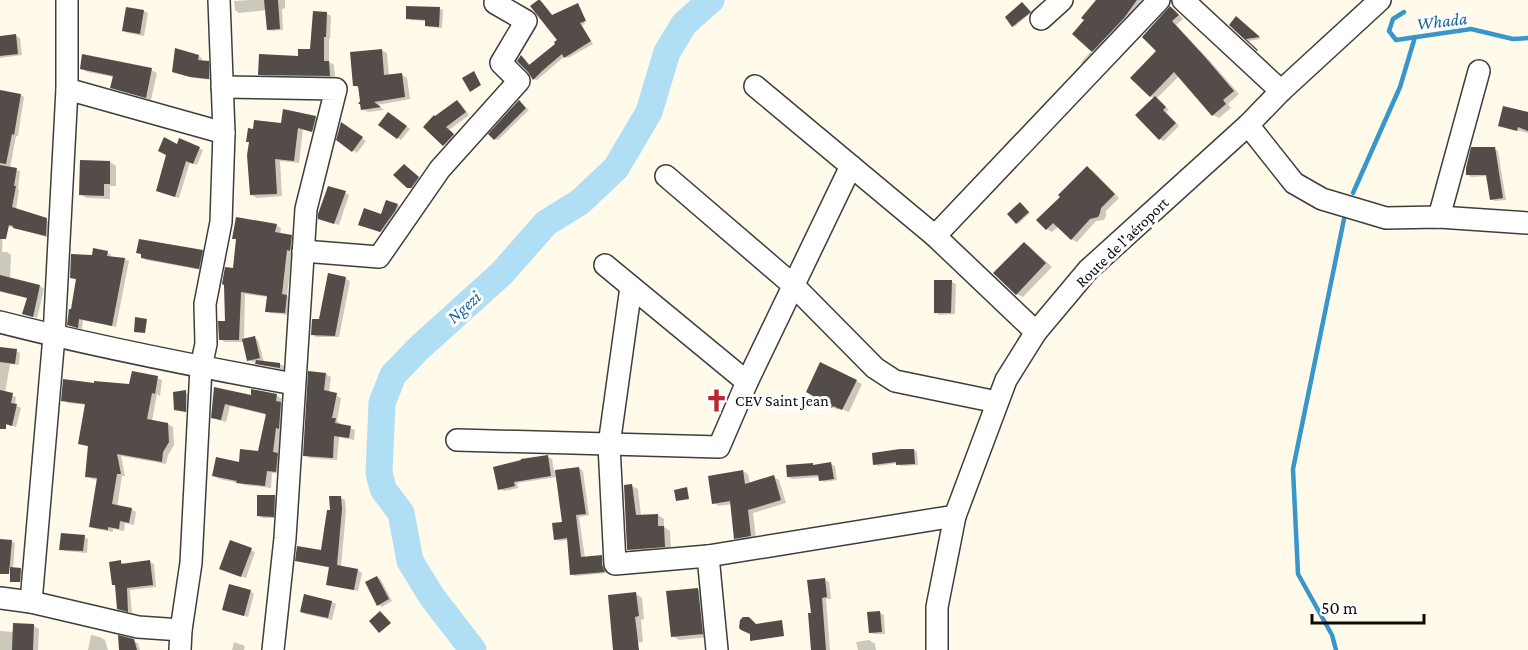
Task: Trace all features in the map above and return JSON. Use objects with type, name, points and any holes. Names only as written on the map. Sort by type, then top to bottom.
[{"type":"street","points":[[32,602],[54,336],[67,89],[67,0]]},
{"type":"street","points":[[0,598],[32,602],[138,627],[180,640],[191,563],[201,367],[206,344],[205,304],[220,222],[224,133],[219,0]]},
{"type":"street","points":[[1041,19],[1062,0]]},
{"type":"street","points":[[935,236],[1159,0]]},
{"type":"street","points":[[1183,0],[1281,91]]},
{"type":"street","name":"Route de l'aéroport","points":[[937,650],[937,607],[955,516],[1006,380],[1036,332],[1088,270],[1248,125],[1281,91],[1380,0]]},
{"type":"street","points":[[303,251],[379,257],[440,169],[519,81],[501,63],[526,21],[492,1]]},
{"type":"street","points":[[1439,217],[1479,70]]},
{"type":"street","points":[[754,86],[935,236],[1036,332]]},
{"type":"street","points":[[222,87],[336,89],[306,209],[285,538],[273,650]]},
{"type":"street","points":[[67,89],[224,133]]},
{"type":"street","points":[[1248,125],[1294,183],[1322,199],[1386,218],[1439,217],[1528,224]]},
{"type":"street","points":[[457,440],[719,447],[747,382],[851,166]]},
{"type":"street","points":[[666,176],[793,285],[875,368],[895,381],[997,402]]},
{"type":"street","points":[[605,265],[747,382]]},
{"type":"street","points":[[631,287],[609,445],[615,564],[708,556],[955,516]]},
{"type":"street","points":[[0,322],[54,336],[201,367],[294,384]]},
{"type":"street","points":[[708,556],[717,650]]},
{"type":"building","points":[[264,0],[278,0],[280,29],[267,30]]},
{"type":"building","points":[[538,0],[552,15],[578,3],[586,21],[580,23],[591,41],[564,58],[562,54],[533,80],[517,61],[521,55],[529,65],[557,40],[530,6]]},
{"type":"building","points":[[1096,0],[1137,0],[1124,18],[1092,52],[1072,34],[1084,20],[1081,18]]},
{"type":"building","points":[[1022,2],[1031,12],[1012,27],[1005,17]]},
{"type":"building","points":[[406,6],[440,7],[439,27],[425,26],[425,20],[406,19]]},
{"type":"building","points":[[1170,6],[1179,15],[1172,21],[1234,91],[1223,100],[1226,104],[1212,116],[1174,72],[1150,97],[1130,78],[1156,51],[1142,37]]},
{"type":"building","points":[[126,7],[144,10],[140,34],[122,31]]},
{"type":"building","points":[[313,11],[327,12],[324,61],[329,61],[330,76],[258,75],[259,54],[298,56],[298,49],[310,49]]},
{"type":"building","points":[[1236,16],[1260,37],[1246,39],[1257,51],[1229,25]]},
{"type":"building","points":[[16,34],[18,54],[0,56],[0,36]]},
{"type":"building","points":[[175,48],[199,55],[198,60],[209,61],[209,79],[172,72]]},
{"type":"building","points":[[382,49],[384,75],[402,73],[405,97],[374,102],[381,107],[361,110],[358,104],[360,101],[358,86],[353,86],[350,52]]},
{"type":"building","points":[[82,54],[152,68],[146,98],[110,88],[113,76],[80,69]]},
{"type":"building","points":[[474,71],[481,85],[470,92],[462,78]]},
{"type":"building","points":[[0,90],[21,94],[6,164],[0,163]]},
{"type":"building","points":[[1155,96],[1166,107],[1163,110],[1176,123],[1159,140],[1135,115]]},
{"type":"building","points":[[457,100],[466,112],[446,127],[454,134],[443,146],[423,127],[434,115]]},
{"type":"building","points":[[519,100],[526,108],[494,140],[488,134]]},
{"type":"building","points":[[1503,106],[1528,112],[1528,131],[1518,127],[1517,131],[1498,126]]},
{"type":"building","points":[[283,109],[316,116],[312,132],[298,128],[294,161],[275,159],[277,194],[250,195],[247,155],[249,142],[246,142],[248,128],[253,129],[254,120],[281,123]]},
{"type":"building","points":[[388,112],[407,126],[397,139],[378,125]]},
{"type":"building","points":[[341,122],[363,137],[352,152],[336,140]]},
{"type":"building","points":[[164,137],[177,144],[179,138],[200,147],[193,164],[186,161],[175,197],[156,191],[166,155],[158,151]]},
{"type":"building","points":[[1471,147],[1495,147],[1503,198],[1490,200],[1486,175],[1466,175]]},
{"type":"building","points":[[80,160],[110,161],[110,184],[104,184],[104,196],[79,195]]},
{"type":"building","points":[[404,164],[419,177],[411,188],[407,188],[393,175]]},
{"type":"building","points":[[0,165],[17,168],[12,207],[47,218],[46,236],[9,225],[6,239],[0,239]]},
{"type":"building","points":[[1087,166],[1115,194],[1101,208],[1098,217],[1090,219],[1071,240],[1053,223],[1046,230],[1036,220]]},
{"type":"building","points":[[328,186],[346,191],[334,224],[318,219]]},
{"type":"building","points":[[386,200],[398,204],[380,232],[358,225],[364,208],[381,214]]},
{"type":"building","points":[[1020,202],[1029,212],[1016,224],[1007,214]]},
{"type":"building","points":[[236,217],[277,224],[275,232],[292,235],[290,251],[287,250],[282,294],[287,295],[285,313],[265,312],[267,296],[241,292],[239,340],[219,340],[218,321],[225,321],[224,285],[222,284],[225,267],[233,268],[236,239],[232,239]]},
{"type":"building","points":[[139,239],[203,250],[199,269],[141,258],[141,254],[136,253]]},
{"type":"building","points":[[1024,242],[1046,263],[1016,295],[993,273]]},
{"type":"building","points":[[93,248],[108,251],[107,256],[125,258],[112,326],[79,319],[78,328],[67,325],[76,279],[70,278],[71,254],[92,255]]},
{"type":"building","points":[[328,273],[346,277],[335,336],[311,335],[312,319],[319,319]]},
{"type":"building","points":[[0,275],[40,285],[33,317],[22,314],[27,298],[0,291]]},
{"type":"building","points":[[934,280],[952,280],[951,313],[934,313]]},
{"type":"building","points":[[135,317],[147,319],[145,333],[134,332]]},
{"type":"building","points":[[255,336],[260,358],[247,361],[242,339]]},
{"type":"building","points":[[0,347],[17,349],[15,364],[0,362]]},
{"type":"building","points":[[256,360],[280,363],[280,368],[255,364]]},
{"type":"building","points":[[820,362],[857,380],[842,410],[820,402],[806,392]]},
{"type":"building","points":[[132,371],[158,376],[147,419],[168,423],[169,442],[163,452],[162,462],[117,454],[121,474],[117,474],[112,504],[132,508],[129,523],[120,521],[119,529],[89,527],[97,478],[85,477],[88,446],[78,444],[85,404],[61,401],[63,379],[129,384]]},
{"type":"building","points":[[308,371],[326,373],[324,390],[337,393],[332,418],[336,418],[335,423],[351,426],[349,438],[334,436],[333,458],[303,456]]},
{"type":"building","points":[[214,387],[251,395],[251,389],[277,394],[276,401],[281,402],[279,429],[276,428],[273,452],[278,453],[276,472],[267,471],[265,486],[236,483],[237,481],[212,476],[216,457],[239,462],[240,449],[258,451],[266,414],[225,404],[221,420],[211,418]]},
{"type":"building","points":[[0,390],[13,393],[11,403],[17,404],[12,426],[6,424],[6,429],[0,429]]},
{"type":"building","points":[[186,390],[186,412],[174,410],[173,392]]},
{"type":"building","points":[[914,449],[915,464],[896,465],[896,462],[873,465],[872,453]]},
{"type":"building","points":[[548,455],[551,476],[514,482],[515,486],[498,490],[493,467],[521,459]]},
{"type":"building","points":[[831,462],[834,479],[819,481],[818,475],[787,477],[786,465]]},
{"type":"building","points":[[579,467],[586,514],[576,515],[581,557],[602,555],[605,572],[570,575],[567,538],[554,540],[552,523],[562,522],[555,470]]},
{"type":"building","points":[[743,470],[745,484],[774,475],[781,500],[748,510],[751,536],[734,539],[730,501],[712,504],[708,476]]},
{"type":"building","points":[[632,484],[636,515],[658,514],[658,526],[664,526],[665,547],[627,550],[624,485]]},
{"type":"building","points":[[687,487],[689,499],[676,501],[674,490]]},
{"type":"building","points":[[257,495],[275,495],[274,517],[257,516]]},
{"type":"building","points":[[329,496],[341,496],[337,565],[358,569],[354,590],[326,585],[329,567],[295,561],[297,546],[321,550],[327,510],[330,510]]},
{"type":"building","points":[[61,533],[85,535],[83,551],[59,550]]},
{"type":"building","points":[[0,539],[12,540],[9,574],[0,574]]},
{"type":"building","points":[[230,540],[252,548],[241,577],[219,569]]},
{"type":"building","points":[[121,560],[121,564],[150,560],[153,585],[127,588],[128,612],[117,609],[115,585],[112,585],[109,562]]},
{"type":"building","points":[[10,567],[21,568],[20,582],[10,582]]},
{"type":"building","points":[[377,576],[389,599],[377,606],[365,582]]},
{"type":"building","points":[[825,578],[827,597],[822,598],[826,650],[811,650],[808,613],[811,613],[807,580]]},
{"type":"building","points":[[229,584],[251,590],[244,616],[222,610]]},
{"type":"building","points":[[698,588],[703,634],[671,637],[666,591]]},
{"type":"building","points":[[636,592],[639,616],[635,617],[639,650],[613,650],[608,595]]},
{"type":"building","points":[[304,594],[332,601],[328,618],[300,612]]},
{"type":"building","points":[[380,611],[391,623],[379,633],[369,621]]},
{"type":"building","points":[[880,611],[882,632],[869,633],[867,612]]},
{"type":"building","points":[[743,617],[749,617],[756,624],[782,620],[784,636],[750,641],[750,634],[739,628]]},
{"type":"building","points":[[13,623],[34,624],[33,650],[12,650]]},
{"type":"building","points":[[118,635],[134,639],[137,650],[119,650]]},
{"type":"waterway","name":"Ngezi","points":[[473,650],[432,597],[410,561],[401,513],[383,489],[379,473],[382,403],[393,375],[418,349],[502,273],[546,223],[580,202],[616,168],[649,112],[667,52],[684,24],[711,0]]},
{"type":"waterway","name":"Whada","points":[[1404,12],[1393,19],[1389,31],[1396,40],[1471,29],[1513,39],[1528,38]]},
{"type":"waterway","points":[[1353,193],[1400,87],[1415,37]]},
{"type":"waterway","points":[[1336,650],[1332,635],[1298,574],[1293,469],[1344,219]]},
{"type":"place","name":"CEV Saint Jean","points":[[717,400]]}]
